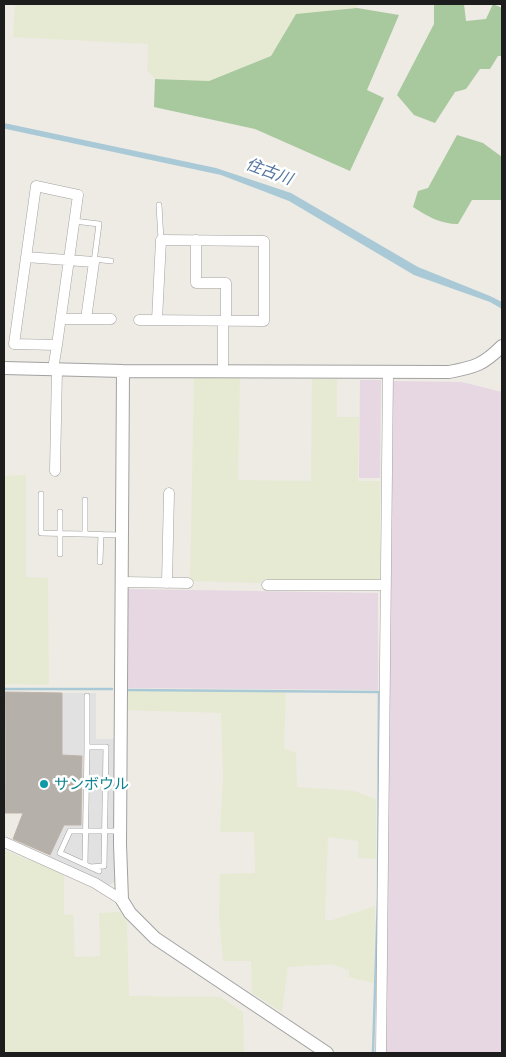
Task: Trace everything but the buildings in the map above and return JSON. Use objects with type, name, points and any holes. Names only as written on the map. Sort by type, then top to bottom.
[{"type":"street","points":[[55,471],[55,369],[57,345],[78,195],[36,186],[14,344],[57,345]]},
{"type":"street","points":[[139,320],[264,321],[264,241],[161,240],[157,320]]},
{"type":"street","points":[[196,240],[196,283],[226,283],[223,371]]},
{"type":"street","points":[[26,257],[94,261],[86,319]]},
{"type":"street","points":[[61,318],[111,319]]},
{"type":"street","points":[[4,368],[122,371],[449,372],[474,367],[488,360],[502,346]]},
{"type":"street","points":[[122,371],[120,831],[122,900]]},
{"type":"street","points":[[381,1053],[388,373]]},
{"type":"street","points":[[168,493],[168,583]]},
{"type":"street","points":[[121,582],[188,583]]},
{"type":"street","points":[[267,585],[386,585]]},
{"type":"street","points":[[4,842],[95,883],[122,900],[130,913],[155,938],[327,1053]]},
{"type":"lane","points":[[159,205],[161,240]]},
{"type":"lane","points":[[74,221],[99,224],[94,261],[111,261]]},
{"type":"lane","points":[[41,494],[41,533],[121,535]]},
{"type":"lane","points":[[85,500],[85,534]]},
{"type":"lane","points":[[60,512],[60,554]]},
{"type":"lane","points":[[100,534],[100,562]]},
{"type":"lane","points":[[86,696],[85,831],[88,866]]},
{"type":"lane","points":[[87,747],[106,747],[104,866],[88,866]]},
{"type":"lane","points":[[98,870],[60,853],[70,831],[120,831]]},
{"type":"shaded area","points":[[360,380],[381,380],[380,478],[359,478]]},
{"type":"shaded area","points":[[393,381],[462,382],[502,392],[502,1053],[385,1053]]},
{"type":"shaded area","points":[[128,589],[378,593],[378,690],[128,688]]},
{"type":"shaded area","points":[[62,693],[96,693],[96,739],[115,739],[115,882],[109,885],[105,885],[49,856],[64,825],[81,825],[83,756],[62,755]]},
{"type":"green space","points":[[15,4],[358,4],[357,8],[296,15],[271,56],[209,81],[155,79],[147,70],[148,44],[13,37]]},
{"type":"green space","points":[[434,4],[464,4],[466,21],[486,19],[493,4],[502,8],[502,56],[498,56],[490,69],[480,69],[466,89],[455,92],[435,123],[414,115],[397,95],[434,24]]},
{"type":"green space","points":[[357,8],[399,15],[367,90],[384,98],[350,171],[255,129],[154,107],[155,79],[209,81],[271,56],[296,14]]},
{"type":"green space","points":[[457,135],[483,143],[502,157],[502,200],[472,200],[458,224],[451,224],[440,221],[413,207],[418,191],[428,188]]},
{"type":"green space","points":[[194,378],[240,378],[238,480],[311,481],[312,379],[337,379],[337,417],[359,417],[358,481],[380,481],[380,577],[376,582],[262,580],[262,583],[190,581]]},
{"type":"green space","points":[[26,475],[26,577],[48,578],[49,685],[4,684],[4,476]]},
{"type":"green space","points":[[124,691],[286,692],[284,748],[296,753],[297,787],[354,791],[376,799],[376,859],[358,858],[358,841],[328,837],[325,920],[332,920],[375,906],[374,983],[349,977],[349,970],[332,964],[288,967],[282,1012],[252,993],[251,961],[223,961],[219,917],[220,874],[255,873],[254,832],[220,832],[223,777],[221,713],[124,710]]},
{"type":"green space","points":[[4,850],[64,874],[64,915],[73,914],[75,957],[100,956],[99,913],[120,912],[127,922],[129,996],[220,997],[243,1012],[244,1053],[4,1053]]},
{"type":"water","points":[[4,123],[216,168],[291,193],[418,267],[502,302],[502,309],[490,302],[414,275],[289,201],[221,175],[4,129]]},
{"type":"waterway","points":[[4,689],[112,689]]},
{"type":"waterway","points":[[128,690],[379,692],[378,895],[373,1053]]},
{"type":"place","name":"サンボウル","points":[[44,784]]},
{"type":"water label","name":"住古川","points":[[269,172]]}]
